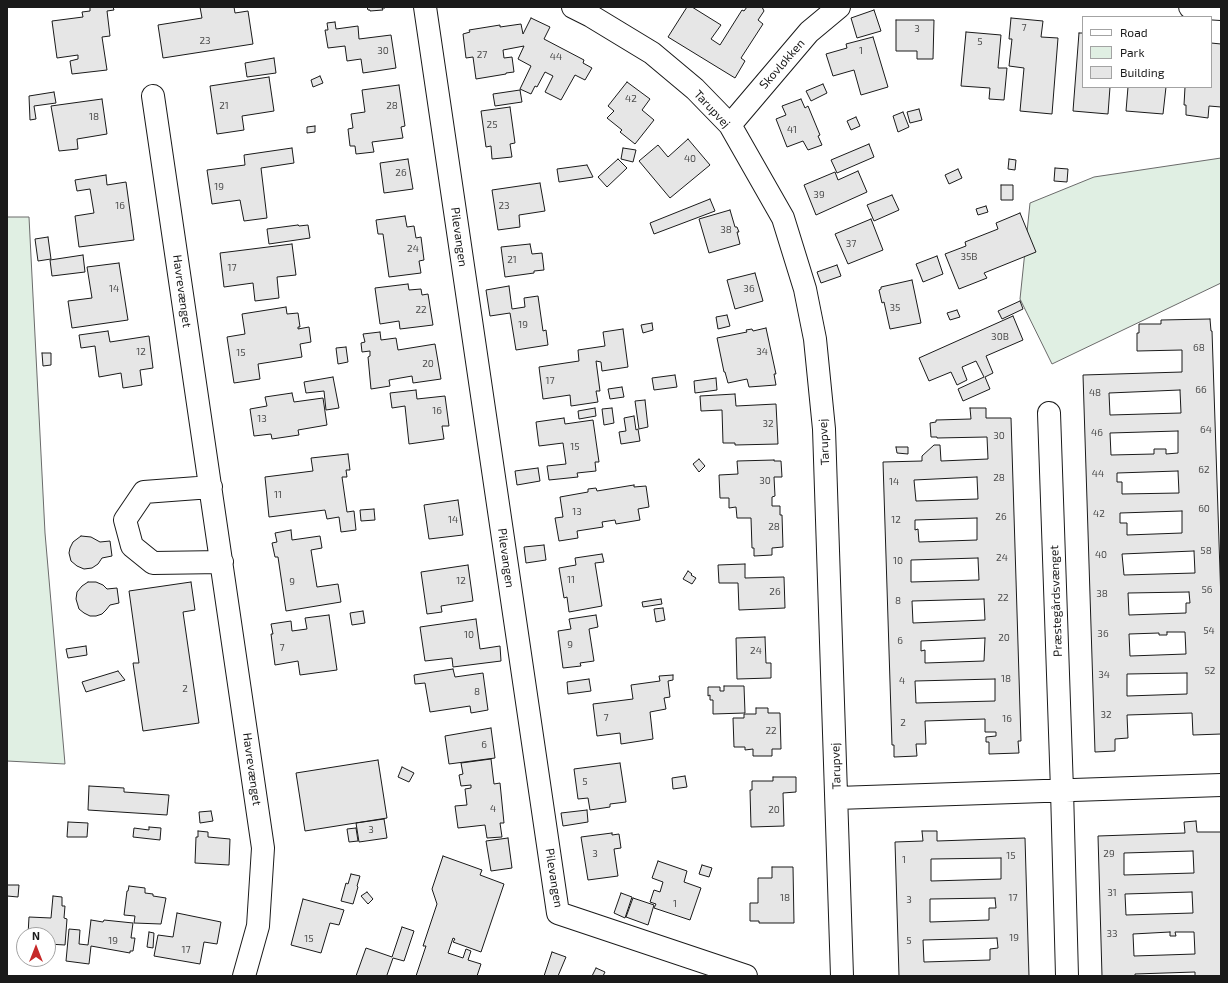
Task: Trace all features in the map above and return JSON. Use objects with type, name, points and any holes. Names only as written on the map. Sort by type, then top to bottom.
[{"type":"street","name":"Pilevangen","points":[[425,7],[558,913],[746,976]]},
{"type":"street","name":"Tarupvej","points":[[573,7],[652,53],[695,89],[730,125],[783,218],[805,289],[815,339],[824,429],[842,976]]},
{"type":"street","name":"Skovløkken","points":[[730,125],[809,32],[839,7]]},
{"type":"street","points":[[1190,7],[1221,9]]},
{"type":"street","name":"Havrevænget","points":[[153,96],[263,848],[258,926],[244,976]]},
{"type":"street","name":"Præstegårdsvænget","points":[[1049,413],[1067,976]]},
{"type":"street","points":[[211,487],[144,492],[125,520],[132,546],[153,563],[222,562]]},
{"type":"street","points":[[837,798],[1221,785]]},
{"type":"green space","points":[[1221,158],[1221,283],[1052,364],[1020,299],[1030,203],[1094,177]]},
{"type":"green space","points":[[7,217],[29,217],[45,533],[65,764],[7,761]]},
{"type":"building","points":[[90,7],[113,7],[114,10],[107,11],[110,36],[102,37],[107,70],[72,74],[70,61],[78,59],[78,55],[57,58],[52,21],[83,17],[82,12],[90,11]]},
{"type":"building","points":[[200,7],[234,7],[235,13],[248,11],[253,44],[163,58],[158,25],[202,18]]},
{"type":"building","points":[[367,7],[385,8],[382,8],[383,10],[370,11]]},
{"type":"building","points":[[687,7],[692,7],[721,25],[711,39],[720,45],[742,10],[744,11],[747,7],[762,7],[764,11],[758,20],[763,24],[741,58],[745,61],[735,78],[668,37]]},
{"type":"building","points":[[874,10],[881,31],[857,38],[851,18]]},
{"type":"building","points":[[531,18],[550,27],[544,39],[584,60],[583,63],[592,68],[585,80],[575,75],[561,100],[545,92],[553,76],[545,72],[537,87],[535,86],[531,94],[520,89],[531,66],[518,59],[524,46],[503,50],[504,58],[512,57],[514,72],[506,74],[476,79],[473,57],[466,58],[463,34],[470,32],[469,30],[500,25],[500,27],[521,24],[523,34]]},
{"type":"building","points":[[1011,18],[1043,21],[1041,37],[1058,38],[1052,114],[1020,111],[1024,68],[1009,66],[1012,39],[1009,39]]},
{"type":"building","points":[[896,20],[934,20],[933,59],[917,59],[917,51],[896,51]]},
{"type":"building","points":[[335,22],[336,29],[358,26],[359,39],[391,35],[396,68],[363,73],[361,59],[347,61],[345,46],[328,48],[325,30],[328,30],[327,23]]},
{"type":"building","points":[[966,32],[1001,35],[998,68],[1007,68],[1004,100],[989,99],[990,88],[961,86]]},
{"type":"building","points":[[1079,33],[1082,33],[1082,88],[1110,88],[1108,114],[1073,111]]},
{"type":"building","points":[[873,37],[888,87],[861,95],[854,70],[833,76],[826,54],[847,48],[846,44]]},
{"type":"building","points":[[1212,43],[1221,44],[1221,107],[1209,106],[1208,118],[1186,115],[1186,105],[1184,105],[1185,88],[1212,88]]},
{"type":"building","points":[[274,58],[276,73],[247,77],[245,63]]},
{"type":"building","points":[[320,76],[323,83],[313,87],[311,80]]},
{"type":"building","points":[[269,77],[274,111],[242,116],[244,130],[217,134],[210,86]]},
{"type":"building","points":[[627,82],[650,99],[642,110],[654,120],[635,144],[620,132],[622,130],[607,118],[614,111],[608,106]]},
{"type":"building","points":[[823,84],[827,93],[811,101],[806,91]]},
{"type":"building","points":[[399,85],[405,126],[401,127],[403,138],[372,142],[374,152],[356,154],[355,146],[350,146],[348,129],[353,128],[351,114],[365,112],[362,90]]},
{"type":"building","points":[[1128,88],[1166,88],[1163,114],[1126,111]]},
{"type":"building","points":[[520,90],[522,102],[495,106],[493,94]]},
{"type":"building","points":[[54,92],[56,103],[34,106],[36,119],[30,120],[29,96]]},
{"type":"building","points":[[102,99],[107,134],[77,139],[78,149],[59,151],[51,106]]},
{"type":"building","points":[[801,99],[805,108],[808,106],[820,135],[818,136],[822,145],[808,150],[803,141],[787,147],[776,119],[786,115],[782,106]]},
{"type":"building","points":[[510,107],[515,143],[510,144],[512,157],[492,159],[491,146],[486,147],[481,111]]},
{"type":"building","points":[[919,109],[922,120],[910,123],[907,112]]},
{"type":"building","points":[[903,112],[909,127],[898,132],[893,116]]},
{"type":"building","points":[[856,117],[860,126],[851,130],[847,121]]},
{"type":"building","points":[[315,126],[315,132],[307,133],[307,127]]},
{"type":"building","points":[[688,139],[710,165],[670,198],[639,161],[658,145],[668,157]]},
{"type":"building","points":[[869,144],[874,157],[837,173],[831,160]]},
{"type":"building","points":[[292,148],[294,163],[261,168],[267,218],[244,221],[240,200],[212,204],[207,170],[245,165],[244,155]]},
{"type":"building","points":[[623,148],[636,150],[633,162],[621,159]]},
{"type":"building","points":[[408,159],[413,189],[384,193],[380,163]]},
{"type":"building","points":[[618,159],[627,168],[607,187],[598,177]]},
{"type":"building","points":[[1009,159],[1016,160],[1015,170],[1008,169]]},
{"type":"building","points":[[587,165],[593,177],[559,182],[557,169]]},
{"type":"building","points":[[1055,168],[1068,169],[1067,182],[1054,181]]},
{"type":"building","points":[[958,169],[962,178],[949,184],[945,175]]},
{"type":"building","points":[[858,171],[867,192],[816,215],[804,185],[835,172],[838,180]]},
{"type":"building","points":[[106,175],[107,185],[126,182],[134,240],[79,247],[75,216],[94,213],[90,189],[77,191],[75,180]]},
{"type":"building","points":[[540,183],[545,211],[519,215],[520,227],[498,230],[492,190]]},
{"type":"building","points":[[1001,185],[1013,185],[1013,200],[1001,200]]},
{"type":"building","points":[[892,195],[899,210],[874,221],[867,205]]},
{"type":"building","points":[[710,199],[715,211],[654,234],[650,223]]},
{"type":"building","points":[[986,206],[988,212],[978,215],[976,209]]},
{"type":"building","points":[[730,210],[735,227],[737,227],[739,232],[737,232],[740,244],[709,253],[699,219]]},
{"type":"building","points":[[1020,213],[1036,252],[984,273],[987,278],[959,289],[945,254],[966,246],[965,242],[998,229],[996,223]]},
{"type":"building","points":[[405,216],[407,227],[414,226],[416,238],[421,237],[424,260],[419,261],[421,273],[389,277],[383,234],[378,234],[376,220]]},
{"type":"building","points":[[871,219],[883,250],[848,264],[835,234]]},
{"type":"building","points":[[308,225],[310,238],[269,244],[267,229]]},
{"type":"building","points":[[48,237],[51,259],[38,261],[35,239]]},
{"type":"building","points":[[292,244],[296,275],[277,277],[279,298],[255,301],[253,283],[224,287],[220,253]]},
{"type":"building","points":[[530,244],[532,254],[542,253],[544,270],[505,277],[501,247]]},
{"type":"building","points":[[83,255],[85,272],[52,276],[50,260]]},
{"type":"building","points":[[937,256],[943,274],[923,282],[916,264]]},
{"type":"building","points":[[119,263],[128,320],[72,328],[68,301],[92,298],[87,267]]},
{"type":"building","points":[[837,265],[841,276],[821,283],[817,272]]},
{"type":"building","points":[[755,273],[763,301],[735,309],[727,280]]},
{"type":"building","points":[[912,280],[921,323],[890,329],[884,302],[882,303],[879,290],[881,287]]},
{"type":"building","points":[[408,284],[409,290],[421,289],[422,295],[428,294],[433,325],[400,329],[399,321],[380,324],[375,288]]},
{"type":"building","points":[[509,286],[512,309],[525,307],[524,298],[538,296],[543,331],[546,330],[548,345],[516,350],[510,313],[490,316],[486,290]]},
{"type":"building","points":[[1020,301],[1023,309],[1002,319],[998,311]]},
{"type":"building","points":[[286,307],[287,314],[298,313],[300,327],[298,327],[298,329],[309,327],[311,342],[300,344],[302,357],[258,364],[260,379],[234,383],[227,337],[245,334],[242,314]]},
{"type":"building","points":[[957,310],[960,317],[950,320],[947,313]]},
{"type":"building","points":[[727,315],[730,326],[718,329],[716,317]]},
{"type":"building","points":[[1013,316],[1023,340],[986,356],[993,373],[985,377],[990,389],[963,401],[958,389],[984,377],[976,361],[962,367],[967,380],[957,385],[951,372],[929,381],[919,358]]},
{"type":"building","points":[[1210,319],[1212,331],[1221,602],[1221,734],[1193,735],[1192,713],[1127,715],[1128,738],[1115,739],[1115,751],[1095,752],[1083,375],[1182,372],[1182,350],[1137,351],[1137,333],[1139,333],[1139,324],[1161,324],[1161,320]],"holes":[[[1180,390],[1181,413],[1110,415],[1109,393]],[[1178,431],[1178,453],[1166,454],[1166,449],[1154,449],[1154,454],[1111,455],[1110,433]],[[1178,471],[1179,493],[1122,494],[1122,482],[1117,482],[1117,473]],[[1182,511],[1182,533],[1127,535],[1127,523],[1120,523],[1120,513]],[[1194,551],[1195,573],[1124,575],[1122,554]],[[1189,592],[1190,603],[1186,603],[1186,613],[1129,615],[1128,593]],[[1167,632],[1185,632],[1186,654],[1130,656],[1129,634],[1159,633],[1159,635],[1167,635]],[[1187,673],[1187,694],[1127,696],[1127,674]]]},
{"type":"building","points":[[652,323],[653,330],[643,333],[641,325]]},
{"type":"building","points":[[766,328],[776,374],[774,374],[776,385],[749,387],[747,379],[728,383],[724,372],[717,338],[747,332],[746,330],[752,329],[753,331]]},
{"type":"building","points":[[623,329],[628,367],[602,371],[601,362],[596,361],[600,391],[596,391],[598,402],[571,406],[570,395],[543,399],[539,367],[579,361],[578,350],[605,346],[603,332]]},
{"type":"building","points":[[108,331],[110,342],[149,336],[153,368],[140,370],[142,385],[123,388],[121,373],[99,377],[95,346],[81,348],[79,335]]},
{"type":"building","points":[[380,332],[381,340],[396,338],[398,350],[435,344],[441,379],[413,383],[412,376],[389,380],[390,386],[371,389],[368,357],[370,356],[370,351],[362,352],[361,343],[365,342],[363,334]]},
{"type":"building","points":[[346,347],[348,362],[338,364],[336,348]]},
{"type":"building","points":[[42,353],[51,353],[51,365],[43,366]]},
{"type":"building","points":[[675,375],[677,387],[654,390],[652,378]]},
{"type":"building","points":[[333,377],[339,408],[326,410],[324,391],[306,393],[304,382]]},
{"type":"building","points":[[716,378],[717,390],[695,393],[694,381]]},
{"type":"building","points":[[622,387],[624,397],[610,399],[608,389]]},
{"type":"building","points":[[416,390],[417,399],[445,396],[449,426],[442,426],[444,439],[409,444],[405,406],[392,408],[390,393]]},
{"type":"building","points":[[292,393],[294,402],[323,398],[327,425],[298,430],[299,435],[272,439],[271,434],[254,436],[250,409],[267,406],[265,397]]},
{"type":"building","points":[[735,394],[736,406],[776,404],[778,444],[735,445],[735,443],[723,443],[722,410],[701,411],[700,396]]},
{"type":"building","points":[[645,400],[648,427],[639,429],[635,401]]},
{"type":"building","points":[[595,408],[596,416],[579,419],[578,411]]},
{"type":"building","points":[[612,408],[614,423],[604,425],[602,409]]},
{"type":"building","points":[[970,408],[986,408],[986,418],[1011,418],[1021,741],[1018,741],[1019,753],[989,754],[989,742],[986,742],[986,737],[996,736],[996,732],[985,732],[985,719],[925,721],[926,744],[916,744],[917,756],[894,757],[894,745],[892,745],[883,462],[922,461],[922,456],[934,445],[940,445],[941,461],[988,459],[987,437],[931,437],[930,423],[936,422],[936,420],[971,419]],"holes":[[[977,477],[978,499],[916,501],[914,480]],[[977,518],[977,540],[919,542],[918,529],[915,530],[915,520]],[[978,558],[979,580],[911,582],[911,560]],[[984,599],[985,620],[913,623],[912,601]],[[985,638],[984,661],[925,663],[925,650],[921,651],[921,641]],[[995,679],[995,701],[916,703],[915,681]]]},
{"type":"building","points":[[634,416],[636,430],[638,429],[640,441],[621,444],[619,432],[626,431],[624,418]]},
{"type":"building","points":[[564,418],[565,424],[593,420],[599,462],[595,462],[596,471],[577,473],[578,477],[549,480],[547,466],[566,464],[563,443],[539,446],[536,422]]},
{"type":"building","points":[[896,447],[908,447],[908,454],[897,453]]},
{"type":"building","points":[[348,454],[350,470],[346,470],[347,477],[342,477],[347,512],[354,511],[356,530],[341,532],[339,517],[327,519],[325,510],[269,517],[265,477],[313,471],[311,458]]},
{"type":"building","points":[[699,459],[705,466],[699,472],[693,464]]},
{"type":"building","points":[[737,461],[781,461],[782,477],[774,477],[775,496],[772,497],[772,506],[780,506],[780,515],[782,515],[783,547],[772,548],[772,555],[754,556],[754,548],[752,548],[751,518],[737,518],[736,507],[729,508],[729,498],[720,498],[719,475],[738,474]]},
{"type":"building","points":[[538,468],[540,481],[517,485],[515,471]]},
{"type":"building","points":[[634,485],[634,487],[646,486],[649,507],[638,509],[640,520],[616,524],[615,520],[602,522],[603,527],[577,531],[578,538],[559,541],[555,518],[563,517],[560,497],[588,492],[588,489],[596,488],[597,491]]},
{"type":"building","points":[[458,500],[463,535],[429,539],[424,505]]},
{"type":"building","points":[[374,509],[375,520],[361,521],[360,510]]},
{"type":"building","points":[[291,530],[292,540],[320,536],[322,548],[311,550],[317,587],[338,584],[341,602],[286,611],[278,557],[275,557],[272,543],[277,542],[275,533]]},
{"type":"building","points":[[81,536],[91,537],[100,542],[110,541],[112,556],[102,558],[98,564],[92,568],[84,569],[77,566],[71,561],[69,553],[73,542]]},
{"type":"building","points":[[544,545],[546,560],[526,563],[524,547]]},
{"type":"building","points":[[602,554],[604,562],[595,563],[602,606],[569,612],[567,597],[564,598],[559,568],[576,565],[575,558]]},
{"type":"building","points":[[745,564],[745,578],[784,577],[785,608],[739,610],[738,583],[719,583],[718,565]]},
{"type":"building","points":[[468,565],[473,601],[441,606],[442,612],[427,614],[421,572]]},
{"type":"building","points":[[688,571],[696,578],[692,584],[683,579]]},
{"type":"building","points":[[88,582],[96,582],[103,585],[107,589],[117,588],[119,603],[110,605],[102,614],[96,616],[90,616],[84,613],[79,609],[76,599],[77,592]]},
{"type":"building","points":[[191,582],[195,610],[183,612],[199,723],[143,731],[133,663],[139,663],[129,591]]},
{"type":"building","points":[[661,599],[662,604],[643,607],[642,602]]},
{"type":"building","points":[[663,608],[665,620],[656,622],[654,609]]},
{"type":"building","points":[[363,611],[365,623],[352,625],[350,613]]},
{"type":"building","points":[[329,615],[337,670],[300,675],[298,661],[275,665],[271,624],[291,621],[292,631],[307,629],[305,618]]},
{"type":"building","points":[[596,615],[598,627],[589,629],[594,661],[580,663],[581,666],[563,668],[558,631],[571,629],[569,619]]},
{"type":"building","points":[[476,619],[480,649],[500,646],[501,661],[453,667],[452,658],[425,661],[420,627]]},
{"type":"building","points":[[765,637],[766,663],[771,663],[771,678],[737,679],[736,638]]},
{"type":"building","points":[[86,646],[87,655],[68,658],[66,649]]},
{"type":"building","points":[[453,669],[455,677],[483,673],[488,710],[471,713],[470,706],[430,712],[425,683],[415,684],[414,675]]},
{"type":"building","points":[[118,671],[125,680],[86,692],[82,682]]},
{"type":"building","points":[[673,675],[673,680],[668,681],[670,697],[664,698],[666,709],[650,712],[653,739],[621,744],[620,733],[597,736],[593,704],[633,699],[631,685],[660,681],[659,676]]},
{"type":"building","points":[[589,679],[591,691],[568,694],[567,682]]},
{"type":"building","points":[[724,686],[744,686],[745,713],[713,714],[713,700],[710,700],[710,695],[708,696],[708,687],[720,687],[720,691],[724,691]]},
{"type":"building","points":[[756,708],[768,708],[768,713],[780,713],[781,749],[772,749],[772,756],[753,756],[753,749],[745,750],[745,747],[734,747],[733,718],[744,718],[744,714],[756,714]]},
{"type":"building","points":[[491,728],[495,758],[449,764],[445,736]]},
{"type":"building","points":[[491,759],[494,784],[500,783],[504,823],[500,823],[502,837],[487,838],[485,825],[458,828],[455,806],[467,805],[465,789],[471,788],[471,785],[461,786],[459,775],[463,774],[461,763]]},
{"type":"building","points":[[378,760],[387,818],[305,831],[296,773]]},
{"type":"building","points":[[620,763],[626,802],[610,804],[610,807],[590,810],[588,798],[578,799],[574,769]]},
{"type":"building","points":[[402,767],[414,773],[409,782],[398,777]]},
{"type":"building","points":[[685,776],[687,787],[673,789],[672,778]]},
{"type":"building","points":[[773,777],[796,777],[796,792],[783,793],[784,826],[751,827],[750,790],[752,790],[752,781],[773,781]]},
{"type":"building","points":[[89,786],[124,788],[124,792],[169,795],[167,815],[88,810]]},
{"type":"building","points":[[587,810],[588,822],[563,826],[561,813]]},
{"type":"building","points":[[211,811],[213,821],[200,823],[199,812]]},
{"type":"building","points":[[384,819],[387,838],[359,842],[356,823]]},
{"type":"building","points":[[1196,821],[1197,832],[1221,832],[1221,976],[1195,976],[1195,972],[1135,974],[1135,976],[1102,976],[1098,836],[1185,833],[1184,822]],"holes":[[[1193,851],[1194,873],[1124,875],[1124,853]],[[1192,892],[1193,913],[1126,915],[1125,894]],[[1170,932],[1170,936],[1176,936],[1175,932],[1194,932],[1195,954],[1134,956],[1133,934]]]},
{"type":"building","points":[[68,822],[88,823],[87,837],[67,837]]},
{"type":"building","points":[[149,827],[161,828],[160,840],[133,837],[134,828],[149,830]]},
{"type":"building","points":[[356,828],[358,841],[349,842],[347,829]]},
{"type":"building","points":[[198,831],[208,832],[208,837],[230,839],[229,865],[195,863],[196,837],[198,837]]},
{"type":"building","points":[[922,831],[937,831],[937,841],[1025,838],[1029,976],[899,976],[895,842],[923,841]],"holes":[[[1001,858],[1001,879],[931,881],[931,859]],[[995,898],[996,908],[989,908],[989,920],[930,922],[930,899]],[[997,938],[998,948],[990,949],[990,960],[924,962],[923,940]]]},
{"type":"building","points":[[612,833],[612,835],[619,834],[621,848],[614,849],[618,876],[588,880],[581,837]]},
{"type":"building","points":[[508,838],[512,868],[491,871],[486,841]]},
{"type":"building","points":[[443,856],[482,870],[480,875],[504,884],[481,952],[453,942],[455,939],[453,938],[448,953],[463,958],[466,949],[471,951],[468,960],[481,964],[477,976],[416,976],[426,946],[423,946],[437,904],[432,889]]},
{"type":"building","points":[[658,861],[687,871],[684,882],[701,888],[690,920],[654,908],[656,904],[650,902],[654,890],[660,892],[663,882],[652,878]]},
{"type":"building","points":[[702,865],[712,868],[709,877],[699,874]]},
{"type":"building","points":[[772,867],[793,867],[794,923],[759,923],[759,921],[750,921],[750,903],[758,903],[758,878],[772,878]]},
{"type":"building","points":[[351,874],[360,876],[353,904],[341,901],[346,883],[348,884]]},
{"type":"building","points":[[7,885],[19,885],[18,897],[7,896]]},
{"type":"building","points":[[129,886],[145,888],[145,893],[166,898],[161,924],[134,923],[135,916],[124,915]]},
{"type":"building","points":[[367,892],[373,899],[368,904],[361,896]]},
{"type":"building","points":[[621,893],[632,897],[625,918],[614,913]]},
{"type":"building","points":[[53,896],[62,897],[62,906],[65,906],[64,918],[67,919],[65,945],[56,944],[56,927],[28,927],[29,917],[51,918]]},
{"type":"building","points":[[633,898],[654,905],[648,925],[626,917]]},
{"type":"building","points":[[303,899],[344,910],[339,925],[330,923],[321,953],[291,945]]},
{"type":"building","points":[[177,913],[221,922],[217,944],[204,942],[200,964],[154,956],[158,935],[173,937]]},
{"type":"building","points":[[91,920],[133,923],[131,938],[135,938],[133,951],[130,951],[130,953],[91,946],[89,964],[66,961],[69,929],[80,930],[79,944],[88,945]]},
{"type":"building","points":[[402,927],[414,931],[404,961],[393,958],[387,975],[388,976],[356,976],[366,948],[392,957]]},
{"type":"building","points":[[149,932],[154,933],[153,948],[147,947]]},
{"type":"building","points":[[552,952],[566,957],[558,976],[544,976]]},
{"type":"building","points":[[596,968],[605,972],[603,976],[592,976]]}]
